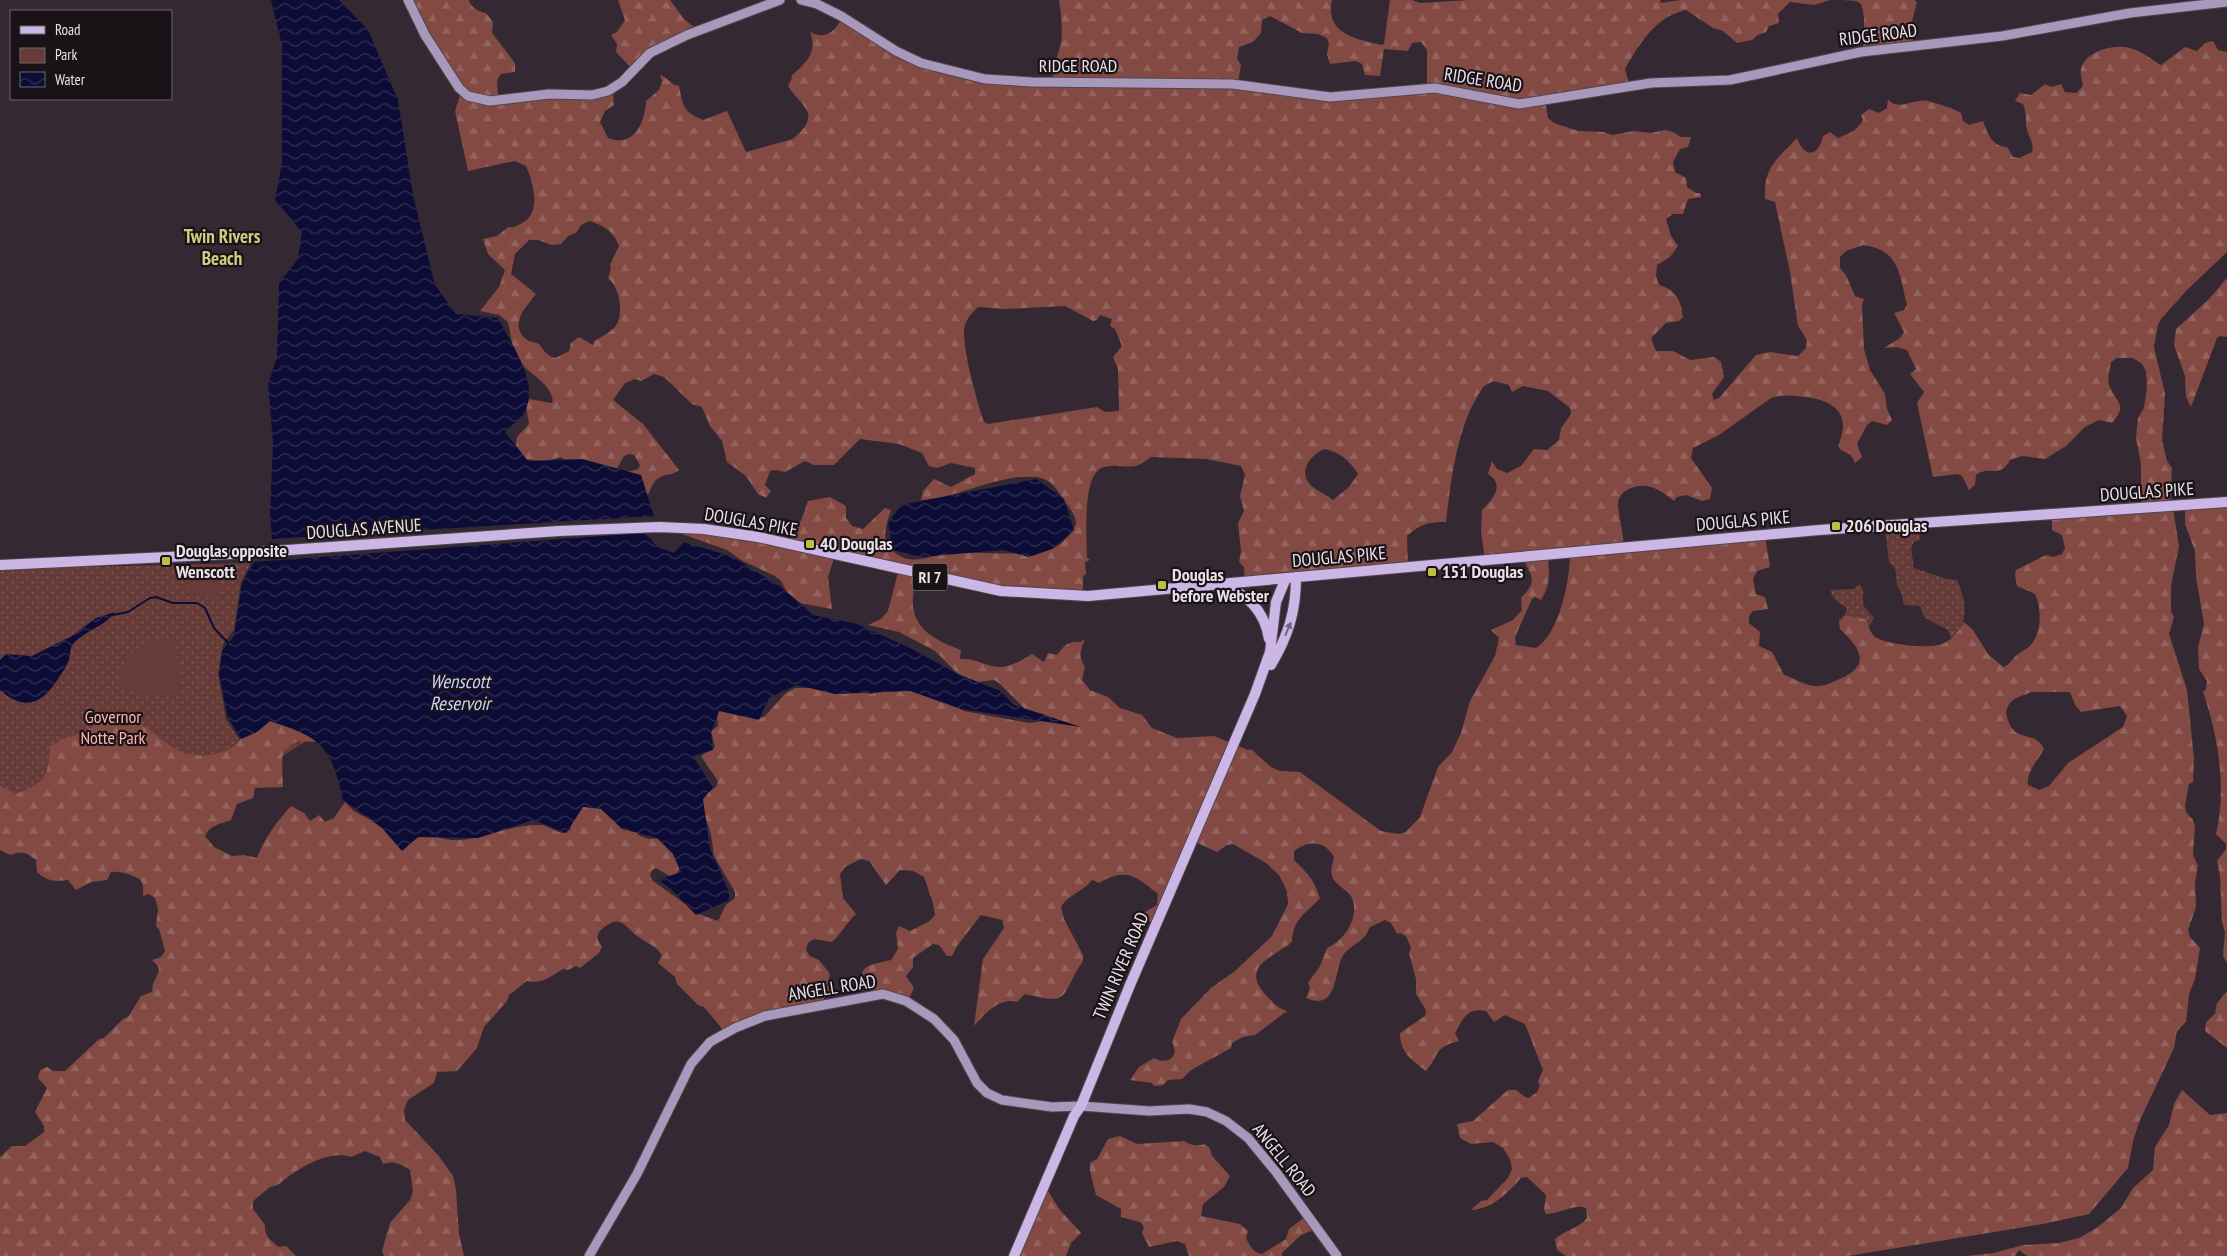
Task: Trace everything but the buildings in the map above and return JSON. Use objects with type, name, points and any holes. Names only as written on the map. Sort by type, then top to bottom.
[{"type":"main road","name":"DOUGLAS PIKE","points":[[460,538],[659,527],[704,529],[758,537],[944,580],[1017,594],[1088,596],[1819,530],[2227,502]]},
{"type":"main road","name":"DOUGLAS AVENUE","points":[[0,565],[231,554],[460,538]]},
{"type":"main road","name":"TWIN RIVER ROAD","points":[[1014,1256],[1081,1106],[1118,1013],[1258,688],[1270,652],[1276,602],[1291,578]]},
{"type":"main road","name":"TWIN RIVER ROAD","points":[[1258,688],[1274,659],[1293,617],[1291,578]]},
{"type":"main road","points":[[1205,586],[1233,590],[1255,606],[1268,632],[1270,652]]},
{"type":"street","points":[[408,0],[425,35],[459,88],[468,96],[490,101],[549,94],[592,95],[608,91],[622,82],[650,53],[687,35],[780,0]]},
{"type":"street","name":"RIDGE ROAD","points":[[803,1],[841,16],[896,51],[914,60],[984,79],[1040,82],[1232,84],[1330,97],[1435,88],[1519,104],[1651,84],[1730,80],[1861,52],[2002,36],[2130,12],[2227,2]]},
{"type":"street","name":"ANGELL ROAD","points":[[589,1256],[637,1174],[691,1064],[710,1042],[735,1028],[765,1016],[872,995],[894,996],[925,1012],[958,1046],[977,1083],[988,1093],[1002,1100],[1052,1108],[1081,1106],[1149,1111],[1189,1109],[1207,1112],[1226,1121],[1248,1138],[1271,1166],[1337,1256]]},
{"type":"green space","points":[[408,0],[469,0],[475,9],[486,13],[493,22],[492,33],[515,63],[515,72],[501,74],[497,80],[498,96],[613,92],[614,105],[605,111],[600,122],[608,138],[625,140],[636,132],[643,117],[646,101],[659,90],[662,81],[660,75],[679,86],[685,108],[696,117],[703,120],[727,111],[746,152],[793,139],[802,130],[807,123],[807,111],[788,86],[792,78],[791,76],[809,57],[813,46],[810,32],[825,35],[833,31],[842,18],[895,51],[962,73],[1053,80],[1062,38],[1059,0],[1332,0],[1331,11],[1333,21],[1338,28],[1353,37],[1382,45],[1384,44],[1390,0],[1412,0],[1420,3],[1470,0],[1660,0],[1661,3],[1680,0],[1830,0],[1814,5],[1790,2],[1778,14],[1779,23],[1769,26],[1766,32],[1752,40],[1737,43],[1723,31],[1713,28],[1686,10],[1675,13],[1657,25],[1636,50],[1625,69],[1629,84],[1545,100],[1548,118],[1554,123],[1578,131],[1604,132],[1612,135],[1634,131],[1651,133],[1665,130],[1681,137],[1691,137],[1688,147],[1680,149],[1673,162],[1675,172],[1686,178],[1687,187],[1696,193],[1700,193],[1701,197],[1688,199],[1683,214],[1673,214],[1666,219],[1671,236],[1678,246],[1670,257],[1657,265],[1656,276],[1659,285],[1677,296],[1683,317],[1679,321],[1666,323],[1651,338],[1656,351],[1673,351],[1690,360],[1714,357],[1721,362],[1724,377],[1712,394],[1714,400],[1719,398],[1756,355],[1770,352],[1798,356],[1806,348],[1807,340],[1798,326],[1790,272],[1775,202],[1765,199],[1766,179],[1769,172],[1778,158],[1797,138],[1803,149],[1810,153],[1814,152],[1821,144],[1823,136],[1830,132],[1838,138],[1852,132],[1863,120],[1861,115],[1869,109],[1879,113],[1887,108],[1888,99],[1892,103],[1901,105],[1928,101],[1949,107],[1961,113],[1963,121],[1969,125],[1983,121],[1994,142],[2007,147],[2013,157],[2019,158],[2032,152],[2033,148],[2026,128],[2026,114],[2023,104],[2015,101],[2020,93],[2031,95],[2045,84],[2051,87],[2061,84],[2065,92],[2076,93],[2083,86],[2082,66],[2091,56],[2104,49],[2127,47],[2144,54],[2161,65],[2185,47],[2197,51],[2205,43],[2213,41],[2218,50],[2227,52],[2227,252],[2187,290],[2161,319],[2154,347],[2165,394],[2162,440],[2167,461],[2172,468],[2170,507],[2173,508],[2179,546],[2171,586],[2171,611],[2174,617],[2169,634],[2187,690],[2194,759],[2193,782],[2189,784],[2185,805],[2186,812],[2193,820],[2195,826],[2193,855],[2198,866],[2195,882],[2196,907],[2188,930],[2190,937],[2200,948],[2195,979],[2189,994],[2186,1022],[2177,1031],[2174,1048],[2140,1120],[2133,1141],[2128,1168],[2089,1214],[2043,1224],[1848,1256],[1566,1256],[1557,1250],[1555,1239],[1587,1218],[1586,1208],[1577,1207],[1546,1214],[1544,1210],[1546,1195],[1527,1177],[1521,1178],[1511,1189],[1493,1203],[1486,1207],[1471,1210],[1481,1201],[1487,1200],[1508,1178],[1512,1169],[1510,1159],[1503,1148],[1493,1142],[1471,1144],[1460,1138],[1457,1124],[1473,1121],[1508,1090],[1516,1090],[1529,1098],[1537,1092],[1540,1086],[1538,1081],[1543,1070],[1525,1024],[1505,1015],[1494,1022],[1486,1011],[1474,1011],[1466,1015],[1455,1033],[1459,1041],[1441,1049],[1426,1071],[1405,1051],[1402,1046],[1400,1033],[1425,1016],[1426,1010],[1416,994],[1416,979],[1409,953],[1411,948],[1406,936],[1400,933],[1397,934],[1391,923],[1385,920],[1370,927],[1365,936],[1344,954],[1339,964],[1333,988],[1324,1000],[1316,1001],[1306,998],[1310,988],[1308,983],[1320,966],[1327,948],[1340,939],[1353,919],[1354,904],[1351,896],[1333,879],[1331,868],[1334,857],[1326,847],[1310,844],[1299,847],[1294,851],[1294,860],[1310,877],[1320,898],[1297,922],[1292,942],[1262,963],[1256,976],[1258,984],[1265,994],[1277,1006],[1287,1011],[1255,1035],[1243,1037],[1232,1043],[1231,1048],[1191,1070],[1182,1079],[1168,1080],[1163,1085],[1154,1086],[1152,1083],[1130,1080],[1139,1067],[1154,1058],[1164,1061],[1174,1055],[1172,1042],[1181,1019],[1211,988],[1235,971],[1272,936],[1288,904],[1287,891],[1279,875],[1266,863],[1233,844],[1227,845],[1217,852],[1193,841],[1154,924],[1140,915],[1157,905],[1158,894],[1143,882],[1137,878],[1124,875],[1117,875],[1099,883],[1092,880],[1061,907],[1064,919],[1083,955],[1083,961],[1063,995],[1051,999],[1025,994],[1017,1002],[1011,1001],[999,1004],[983,1016],[974,1026],[983,959],[1004,928],[1002,920],[981,915],[957,946],[952,956],[947,956],[939,945],[933,944],[913,958],[913,967],[906,976],[914,988],[908,1000],[869,993],[864,984],[862,977],[865,968],[891,960],[898,949],[896,933],[899,926],[910,931],[930,921],[935,915],[924,877],[913,871],[900,870],[886,885],[869,861],[861,859],[845,867],[840,874],[843,898],[856,914],[832,942],[814,939],[808,943],[806,950],[810,956],[819,960],[830,974],[827,986],[835,987],[824,998],[824,1004],[724,1031],[704,1007],[698,1005],[677,984],[675,977],[658,963],[662,955],[657,949],[619,922],[608,925],[598,934],[598,941],[602,947],[599,953],[580,968],[576,966],[568,970],[563,969],[538,982],[527,981],[509,995],[507,1001],[484,1027],[477,1048],[457,1071],[437,1072],[434,1083],[408,1100],[404,1110],[405,1120],[438,1155],[453,1176],[456,1190],[459,1234],[464,1256],[384,1256],[382,1251],[390,1223],[410,1200],[413,1191],[410,1170],[397,1163],[383,1164],[380,1157],[365,1151],[351,1157],[342,1155],[332,1156],[312,1162],[293,1173],[278,1185],[270,1187],[253,1201],[253,1209],[265,1225],[269,1238],[279,1247],[286,1246],[296,1256],[0,1256],[0,1157],[12,1146],[25,1146],[44,1132],[44,1126],[35,1112],[47,1088],[38,1078],[40,1070],[47,1067],[53,1071],[65,1071],[99,1039],[104,1038],[123,1019],[128,1017],[141,996],[152,992],[153,984],[159,971],[158,966],[152,960],[161,957],[165,951],[159,929],[156,926],[158,909],[155,898],[149,894],[143,896],[143,885],[137,878],[124,873],[111,872],[107,880],[91,882],[76,890],[68,880],[51,880],[41,875],[37,872],[36,860],[27,854],[11,855],[0,850],[0,786],[16,794],[39,782],[47,771],[50,746],[61,739],[74,736],[102,722],[117,719],[132,721],[144,726],[176,749],[189,754],[206,755],[226,751],[238,743],[241,735],[256,733],[270,721],[308,733],[319,742],[298,741],[286,747],[282,758],[283,787],[255,788],[253,798],[237,804],[231,820],[216,825],[207,832],[205,836],[214,847],[232,856],[244,855],[257,858],[271,830],[291,806],[304,813],[310,821],[319,815],[325,822],[334,818],[345,802],[355,812],[412,841],[419,837],[430,835],[453,840],[470,839],[530,825],[543,825],[565,833],[570,830],[576,809],[592,802],[635,830],[638,835],[649,839],[667,838],[679,868],[677,874],[670,876],[656,868],[652,870],[650,875],[653,881],[699,914],[718,921],[726,905],[735,898],[735,892],[714,856],[711,834],[703,811],[702,796],[716,787],[718,781],[701,756],[715,747],[711,731],[718,726],[717,713],[722,709],[759,719],[765,716],[785,694],[795,688],[812,688],[838,694],[857,691],[871,694],[899,687],[931,695],[964,711],[1029,723],[1051,720],[1043,714],[1025,709],[994,680],[978,682],[960,676],[935,651],[899,632],[868,625],[881,619],[888,611],[899,569],[835,555],[828,577],[832,609],[800,603],[787,592],[781,581],[775,576],[741,560],[727,550],[671,530],[789,541],[793,528],[801,521],[808,501],[830,497],[846,506],[846,518],[852,526],[863,529],[885,508],[891,510],[885,537],[889,547],[894,552],[908,559],[915,560],[951,553],[1003,554],[1041,551],[1056,547],[1064,541],[1076,523],[1073,514],[1058,492],[1046,480],[1036,477],[1006,479],[950,495],[921,500],[923,491],[934,479],[951,487],[975,474],[975,468],[951,463],[937,468],[929,466],[922,453],[899,444],[860,439],[834,465],[814,465],[805,461],[785,472],[770,471],[765,485],[771,491],[766,498],[758,494],[746,476],[727,462],[722,441],[710,426],[702,407],[692,404],[664,377],[654,374],[641,381],[635,379],[625,383],[613,400],[643,424],[679,470],[658,479],[645,499],[627,472],[638,469],[640,465],[634,455],[624,456],[613,476],[560,457],[546,462],[525,459],[516,447],[517,437],[529,424],[526,407],[529,399],[551,403],[553,401],[551,394],[548,388],[527,370],[518,359],[508,322],[499,315],[480,311],[499,287],[505,270],[488,254],[483,239],[497,236],[508,227],[517,226],[528,218],[534,205],[533,188],[526,166],[515,161],[468,171],[455,111],[461,92]],"holes":[[[1270,16],[1302,33],[1318,34],[1327,38],[1329,44],[1327,54],[1330,64],[1356,61],[1362,64],[1365,75],[1380,76],[1384,49],[1408,51],[1412,43],[1421,42],[1427,50],[1427,86],[1313,94],[1238,83],[1241,65],[1237,59],[1239,47],[1253,42],[1261,33],[1262,20]],[[590,221],[608,230],[617,241],[619,246],[610,265],[611,269],[608,278],[616,288],[620,302],[619,316],[614,328],[594,341],[593,345],[579,337],[571,343],[569,351],[555,358],[546,353],[537,343],[529,341],[519,330],[520,317],[536,294],[511,274],[515,254],[529,240],[538,240],[552,245],[561,244],[568,236],[576,233],[581,225]],[[1863,245],[1884,252],[1896,265],[1907,305],[1904,310],[1894,313],[1904,332],[1900,338],[1884,348],[1897,347],[1907,350],[1916,369],[1910,374],[1924,392],[1917,403],[1933,477],[1958,474],[1962,476],[1969,490],[1975,485],[1976,475],[1981,472],[2002,469],[2010,460],[2022,456],[2045,459],[2066,446],[2085,427],[2099,420],[2112,423],[2117,417],[2120,411],[2119,403],[2108,383],[2111,362],[2117,358],[2133,358],[2142,364],[2146,371],[2147,388],[2144,408],[2138,418],[2136,438],[2141,464],[2141,508],[2052,516],[2052,530],[2062,535],[2065,548],[2062,554],[2053,557],[2046,555],[2016,570],[2017,586],[2035,594],[2039,607],[2040,621],[2037,634],[2030,646],[2003,667],[1988,654],[1973,630],[1964,622],[1955,635],[1946,642],[1936,645],[1918,646],[1887,642],[1872,634],[1865,619],[1845,615],[1839,621],[1840,629],[1857,649],[1860,661],[1857,667],[1851,673],[1826,685],[1808,685],[1784,675],[1772,652],[1759,646],[1760,632],[1749,623],[1749,616],[1753,611],[1768,609],[1765,597],[1756,594],[1753,579],[1757,571],[1770,567],[1765,536],[1624,547],[1618,505],[1621,495],[1630,488],[1646,486],[1660,491],[1674,501],[1677,497],[1686,495],[1702,501],[1710,499],[1712,488],[1691,458],[1693,448],[1719,435],[1771,398],[1784,396],[1806,397],[1833,406],[1842,417],[1842,435],[1838,446],[1841,450],[1851,455],[1855,463],[1862,457],[1857,444],[1867,425],[1872,421],[1887,425],[1892,420],[1887,409],[1885,394],[1870,370],[1864,349],[1862,305],[1864,299],[1855,296],[1846,275],[1840,268],[1840,257],[1846,251]],[[1065,306],[1093,321],[1097,320],[1100,315],[1112,319],[1110,326],[1115,329],[1122,346],[1113,357],[1118,369],[1119,411],[1105,412],[1097,407],[988,424],[984,422],[971,377],[964,339],[966,323],[978,307],[1005,309]],[[1494,381],[1509,385],[1512,392],[1523,386],[1548,391],[1570,408],[1571,414],[1561,428],[1559,440],[1547,450],[1534,449],[1521,466],[1507,473],[1497,469],[1492,461],[1488,474],[1493,478],[1497,488],[1490,502],[1482,510],[1481,532],[1485,560],[1523,557],[1531,574],[1532,582],[1527,592],[1521,598],[1522,610],[1513,620],[1491,630],[1499,638],[1495,656],[1470,701],[1461,733],[1452,752],[1438,767],[1420,817],[1406,832],[1399,834],[1381,831],[1300,772],[1280,771],[1271,767],[1251,749],[1248,750],[1214,736],[1177,738],[1152,728],[1142,715],[1120,708],[1108,697],[1090,690],[1082,680],[1085,667],[1080,653],[1085,639],[1080,642],[1072,642],[1057,655],[1048,653],[1044,662],[1032,654],[1012,665],[994,666],[960,659],[961,650],[926,632],[916,617],[913,608],[913,597],[918,574],[1050,595],[1080,595],[1083,588],[1083,576],[1086,574],[1085,562],[1090,560],[1087,558],[1086,523],[1092,481],[1097,472],[1104,467],[1138,465],[1151,457],[1206,459],[1241,466],[1245,475],[1240,496],[1244,511],[1238,523],[1241,551],[1239,562],[1244,567],[1245,581],[1408,566],[1407,536],[1425,524],[1446,522],[1456,453],[1473,403],[1486,385]],[[1324,449],[1335,452],[1348,461],[1358,474],[1349,487],[1333,500],[1308,482],[1305,471],[1314,456]],[[1570,553],[1566,591],[1551,631],[1536,648],[1516,645],[1515,637],[1532,599],[1535,597],[1541,600],[1549,579],[1548,556]],[[2031,692],[2070,692],[2075,705],[2081,712],[2120,706],[2127,716],[2123,727],[2068,763],[2049,786],[2039,790],[2028,785],[2028,780],[2044,749],[2034,739],[2018,734],[2013,730],[2006,713],[2009,704],[2015,699]]]},
{"type":"green space","points":[[618,0],[670,0],[684,19],[695,28],[631,68],[616,52],[617,44],[611,35],[617,32],[625,20]]},
{"type":"green space","points":[[1842,0],[1914,0],[1917,2],[1912,21],[1913,42],[1864,51],[1864,16],[1861,4],[1856,1]]},
{"type":"green space","points":[[2227,278],[2227,337],[2220,336],[2217,338],[2191,407],[2186,397],[2185,376],[2174,345],[2176,329],[2209,299]]},
{"type":"green space","points":[[2227,502],[2227,963],[2223,956],[2225,932],[2222,922],[2220,876],[2217,861],[2226,849],[2226,844],[2216,834],[2221,799],[2221,781],[2217,744],[2203,692],[2206,689],[2207,681],[2199,669],[2198,647],[2204,624],[2196,577],[2195,551],[2185,524],[2185,506]]},
{"type":"green space","points":[[1919,525],[1920,540],[1914,542],[1911,548],[1914,568],[1946,579],[1957,580],[1963,595],[1964,619],[1957,633],[1951,638],[1948,630],[1925,618],[1920,606],[1904,605],[1897,585],[1895,568],[1889,562],[1885,527]]},
{"type":"green space","name":"Governor Notte Park","points":[[251,563],[241,582],[234,629],[223,644],[218,673],[226,719],[241,742],[309,739],[127,857],[0,848],[0,569]]},
{"type":"green space","points":[[189,569],[220,571],[218,598],[187,596]]},
{"type":"green space","points":[[1860,584],[1863,590],[1863,605],[1874,618],[1869,626],[1861,619],[1845,615],[1847,608],[1836,600],[1831,593],[1831,590],[1854,589]]},
{"type":"green space","points":[[176,638],[180,690],[174,697],[149,696],[117,686],[126,658],[147,641]]},
{"type":"green space","points":[[2227,991],[2227,1048],[2205,1031],[2206,1022],[2215,1014],[2217,1003]]},
{"type":"green space","points":[[2182,1090],[2210,1115],[2227,1113],[2227,1256],[2027,1256],[2019,1250],[2015,1256],[1966,1256],[1994,1253],[2023,1245],[2059,1243],[2079,1238],[2098,1227],[2121,1208],[2133,1188],[2153,1170],[2155,1147],[2169,1125],[2174,1104]]},
{"type":"green space","points":[[1120,1136],[1137,1144],[1184,1141],[1194,1145],[1204,1144],[1210,1148],[1212,1156],[1230,1176],[1224,1187],[1203,1204],[1201,1216],[1240,1224],[1248,1231],[1246,1238],[1256,1252],[1262,1254],[1286,1239],[1289,1229],[1305,1217],[1316,1229],[1301,1235],[1282,1253],[1282,1256],[1189,1256],[1185,1244],[1177,1241],[1149,1247],[1142,1233],[1144,1227],[1140,1222],[1121,1217],[1121,1209],[1096,1195],[1090,1163],[1097,1159],[1108,1139]]},
{"type":"green space","points":[[1046,1188],[1060,1210],[1081,1233],[1071,1243],[1066,1256],[1015,1256]]},
{"type":"water","points":[[271,0],[339,0],[368,30],[398,100],[413,195],[435,285],[456,314],[498,318],[527,377],[528,402],[524,413],[505,432],[528,461],[582,459],[641,475],[654,516],[272,539],[270,513],[273,442],[268,384],[277,357],[279,283],[298,259],[302,232],[275,200],[282,162],[282,45]]},
{"type":"water","points":[[1036,479],[1064,499],[1074,530],[1052,549],[1029,557],[1003,550],[921,557],[893,550],[888,523],[901,505]]},
{"type":"water","name":"Wenscott Reservoir","points":[[644,533],[657,547],[674,553],[684,542],[733,557],[781,587],[813,615],[857,624],[912,649],[958,674],[1000,691],[1014,705],[1081,727],[961,709],[910,691],[835,694],[797,685],[769,698],[759,720],[719,711],[711,733],[713,750],[693,756],[713,788],[703,799],[710,849],[729,892],[729,900],[696,915],[671,889],[658,880],[681,872],[673,854],[657,838],[622,829],[601,809],[583,807],[566,833],[533,820],[478,838],[418,837],[402,851],[382,828],[343,800],[334,767],[322,747],[313,739],[270,721],[255,733],[241,739],[228,718],[219,675],[222,651],[234,636],[242,583],[254,562]]},
{"type":"water","points":[[115,612],[106,621],[83,635],[73,644],[65,669],[52,688],[39,699],[25,703],[9,697],[0,690],[0,660],[6,654],[32,656],[72,636],[96,618]]},
{"type":"waterway","points":[[113,615],[128,612],[150,598],[156,597],[173,603],[197,603],[205,608],[214,628],[228,643]]},
{"type":"place","name":"206 Douglas","points":[[1836,526]]},
{"type":"place","name":"40 Douglas","points":[[810,544]]},
{"type":"place","name":"Douglas opposite Wenscott","points":[[166,561]]},
{"type":"place","name":"151 Douglas","points":[[1432,572]]},
{"type":"place","name":"Douglas before Webster","points":[[1162,585]]},
{"type":"district","name":"Twin Rivers Beach","points":[[222,247]]}]
